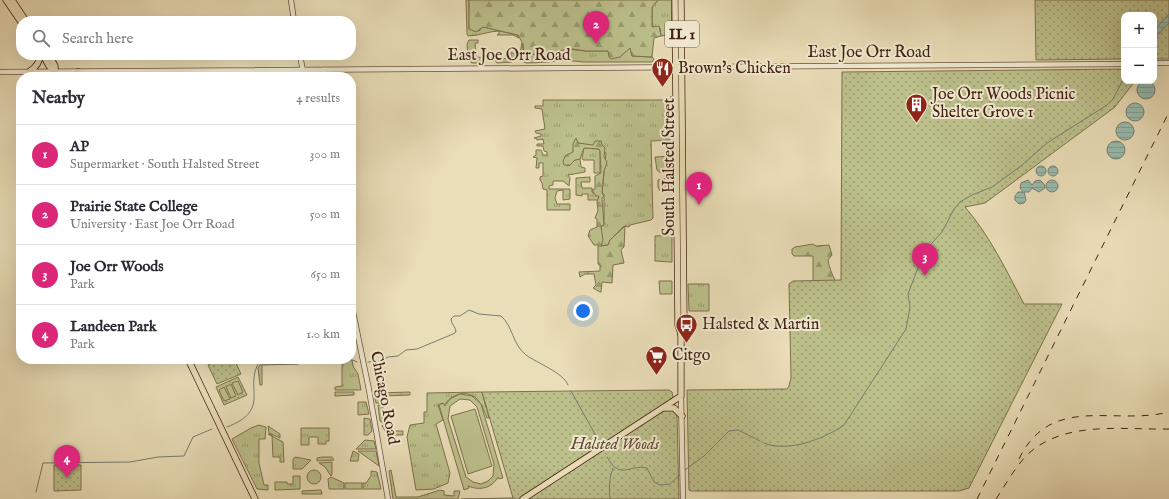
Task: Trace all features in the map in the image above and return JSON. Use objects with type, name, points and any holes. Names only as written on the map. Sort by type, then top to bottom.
[{"type":"main road","points":[[6,0],[17,16]]},
{"type":"main road","points":[[12,0],[23,16]]},
{"type":"main road","name":"South Halsted Street","points":[[675,0],[678,325],[681,334],[681,396]]},
{"type":"main road","name":"South Halsted Street","points":[[681,0],[684,325],[681,334]]},
{"type":"main road","points":[[29,72],[35,68],[40,60]]},
{"type":"main road","points":[[45,60],[52,72]]},
{"type":"main road","points":[[52,60],[55,66],[54,72]]},
{"type":"main road","points":[[190,364],[255,499]]},
{"type":"main road","points":[[523,499],[681,396]]},
{"type":"main road","points":[[662,409],[674,408],[682,416]]},
{"type":"street","points":[[291,0],[293,16]]},
{"type":"street","points":[[301,60],[302,70]]},
{"type":"street","points":[[1157,63],[1169,63]]},
{"type":"street","name":"East Joe Orr Road","points":[[78,72],[1121,64]]},
{"type":"street","name":"East Joe Orr Road","points":[[0,72],[29,72]]},
{"type":"street","name":"Chicago Road","points":[[356,325],[370,390],[388,499]]},
{"type":"street","name":"South Halsted Street","points":[[681,396],[683,499]]},
{"type":"green space","points":[[466,0],[469,0],[469,29],[479,31],[483,27],[517,35],[519,38],[513,35],[497,35],[499,34],[499,31],[468,36]]},
{"type":"green space","points":[[469,0],[658,0],[652,7],[652,27],[659,26],[661,36],[654,38],[652,57],[632,56],[630,48],[620,57],[611,59],[608,51],[585,51],[573,49],[557,51],[555,55],[524,54],[523,44],[518,35],[483,27],[476,32],[469,29]]},
{"type":"green space","points":[[658,0],[672,0],[671,37],[671,35],[661,36],[660,28],[652,27],[652,7]]},
{"type":"green space","points":[[1035,0],[1169,0],[1169,59],[1157,59],[1157,12],[1121,12],[1121,59],[1036,60]]},
{"type":"green space","points":[[469,40],[478,40],[478,43],[475,43],[476,57],[485,58],[483,63],[472,63],[468,60],[467,44]]},
{"type":"green space","points":[[522,43],[524,54],[554,55],[557,51],[567,49],[609,51],[620,57],[630,47],[632,56],[652,57],[654,59],[652,62],[569,61],[526,63],[522,61],[520,53]]},
{"type":"green space","points":[[511,52],[515,54],[512,62],[497,63],[495,60],[495,58],[511,59]]},
{"type":"green space","points":[[1121,69],[1121,84],[1133,84],[1115,107],[985,203],[965,207],[990,241],[1024,304],[1062,304],[969,488],[959,491],[691,491],[689,490],[687,390],[787,389],[791,378],[789,284],[793,281],[841,280],[842,72]]},
{"type":"green space","points":[[671,96],[673,98],[673,113],[671,114],[674,135],[671,134],[670,140],[651,141],[653,218],[651,220],[630,225],[629,227],[624,226],[610,240],[608,245],[601,246],[601,226],[604,224],[604,194],[602,193],[606,153],[593,146],[574,142],[573,153],[567,166],[575,160],[580,159],[581,167],[585,168],[585,172],[568,175],[570,178],[569,186],[563,181],[553,181],[553,185],[549,186],[549,189],[570,189],[570,199],[563,200],[563,190],[557,191],[555,198],[557,204],[570,204],[570,210],[547,210],[547,190],[543,189],[540,180],[540,177],[543,176],[543,163],[539,163],[539,168],[536,168],[537,158],[533,157],[536,155],[536,150],[541,150],[543,155],[547,155],[547,152],[544,151],[543,146],[537,146],[537,144],[544,144],[543,139],[537,140],[534,138],[541,136],[541,134],[536,133],[535,131],[545,129],[542,109],[535,108],[535,106],[543,106],[543,100],[670,100]]},
{"type":"green space","points":[[576,138],[578,143],[593,145],[595,141],[601,141],[605,148],[604,157],[607,162],[604,171],[602,193],[604,196],[602,198],[604,225],[601,226],[603,240],[601,246],[608,245],[610,240],[625,226],[624,247],[621,250],[624,263],[613,265],[612,283],[602,282],[601,292],[593,288],[596,285],[594,274],[585,274],[580,277],[579,272],[600,271],[600,265],[598,264],[598,245],[594,245],[588,236],[590,230],[597,227],[597,219],[595,218],[598,211],[597,202],[599,196],[596,196],[592,190],[595,189],[595,176],[601,173],[600,151],[599,149],[584,148],[580,159],[575,160],[570,165],[564,165],[563,162],[565,156],[573,152],[573,144]]},
{"type":"green space","points":[[584,148],[599,149],[600,173],[594,173],[594,160],[583,160]]},
{"type":"green space","points":[[671,156],[671,172],[661,173],[657,170],[655,157]]},
{"type":"green space","points":[[590,177],[590,182],[581,182],[582,188],[592,188],[592,192],[599,196],[598,200],[588,200],[588,194],[582,194],[582,196],[576,195],[576,178]]},
{"type":"green space","points":[[671,177],[672,192],[660,191],[658,187],[658,180]]},
{"type":"green space","points":[[672,235],[672,262],[655,261],[655,236]]},
{"type":"green space","points":[[813,244],[816,246],[829,245],[832,255],[828,260],[835,280],[833,283],[813,281],[813,256],[794,256],[792,254],[792,249],[795,247]]},
{"type":"green space","points":[[659,281],[672,281],[672,294],[660,294]]},
{"type":"green space","points":[[688,284],[709,284],[709,311],[689,311]]},
{"type":"green space","points":[[236,364],[241,374],[217,384],[208,365]]},
{"type":"green space","points":[[261,364],[299,364],[262,365],[262,385],[260,385],[258,368]]},
{"type":"green space","points":[[342,364],[353,364],[358,374],[361,390],[335,390],[335,387],[342,386]]},
{"type":"green space","points":[[238,377],[247,395],[224,405],[216,387]]},
{"type":"green space","points":[[238,381],[243,392],[238,395],[232,383]]},
{"type":"green space","points":[[231,384],[236,396],[231,398],[226,387]]},
{"type":"green space","points":[[224,387],[230,399],[224,401],[219,390]]},
{"type":"green space","name":"Halsted Woods","points":[[669,390],[672,392],[677,417],[679,499],[461,499],[513,498],[482,392]]},
{"type":"green space","points":[[335,392],[354,392],[354,395],[335,396]]},
{"type":"green space","points":[[410,392],[410,395],[380,396],[380,403],[376,403],[374,395],[377,393]]},
{"type":"green space","points":[[482,392],[489,418],[487,418],[479,401],[468,394],[459,394],[450,398],[444,406],[443,403],[438,405],[443,420],[436,424],[450,473],[448,483],[434,489],[416,490],[407,437],[410,425],[424,423],[424,412],[427,412],[427,393]]},
{"type":"green space","points":[[460,394],[472,396],[481,404],[503,478],[499,479],[498,477],[492,484],[485,488],[472,488],[468,486],[469,488],[464,490],[439,405],[443,403],[445,406],[450,399]],"holes":[[[460,399],[470,400],[477,407],[494,464],[493,476],[488,481],[481,484],[473,482],[466,477],[448,419],[450,406]]]},
{"type":"green space","points":[[358,402],[366,402],[369,414],[358,415]]},
{"type":"green space","points":[[378,405],[383,405],[383,423],[380,421]]},
{"type":"green space","points":[[475,409],[492,466],[468,474],[451,416]]},
{"type":"green space","points":[[364,418],[370,419],[372,431],[368,435],[364,435]]},
{"type":"green space","points":[[259,425],[266,427],[265,439],[259,439],[259,463],[264,485],[268,485],[268,490],[257,489],[232,439]]},
{"type":"green space","points":[[268,426],[280,434],[280,438],[269,433]]},
{"type":"green space","points":[[301,428],[329,428],[329,441],[326,441],[326,444],[318,444],[318,437],[309,437],[309,445],[301,445]]},
{"type":"green space","points":[[385,431],[403,431],[403,435],[388,435]]},
{"type":"green space","points":[[272,436],[283,442],[284,462],[280,462],[280,457],[273,457]]},
{"type":"green space","points":[[365,440],[374,441],[376,449],[356,449]]},
{"type":"green space","points":[[353,451],[359,454],[358,461],[350,461]]},
{"type":"green space","points":[[358,451],[376,451],[379,466]]},
{"type":"green space","points":[[295,457],[311,460],[302,469],[293,469],[293,459]]},
{"type":"green space","points":[[332,457],[334,460],[317,461],[317,458]]},
{"type":"green space","points":[[332,462],[331,476],[325,467],[319,463]]},
{"type":"green space","points":[[54,465],[81,465],[81,490],[54,491]]},
{"type":"green space","points":[[311,470],[317,470],[321,474],[321,480],[317,484],[311,484],[307,480],[307,474]]},
{"type":"green space","points":[[391,470],[396,497],[418,497],[440,490],[444,491],[444,495],[454,496],[454,491],[460,491],[458,499],[393,499],[389,471]]},
{"type":"green space","points":[[371,471],[377,472],[381,489],[363,489],[363,483],[366,483],[371,476]]},
{"type":"green space","points":[[293,476],[300,476],[300,489],[275,490],[275,482],[287,482],[287,484],[293,484]]},
{"type":"green space","points":[[331,477],[344,483],[344,489],[329,489],[328,479]]},
{"type":"green space","points":[[345,483],[362,483],[362,489],[345,489]]},
{"type":"green space","points":[[321,490],[322,494],[302,494],[302,491]]},
{"type":"water","points":[[1169,14],[1169,23],[1157,36],[1157,27]]},
{"type":"water","points":[[1138,84],[1154,84],[1155,94],[1150,99],[1142,99],[1137,94]]},
{"type":"water","points":[[1131,103],[1139,103],[1144,108],[1142,119],[1139,121],[1131,121],[1126,116],[1126,108]]},
{"type":"water","points":[[1121,122],[1129,122],[1134,127],[1132,138],[1129,140],[1121,140],[1116,135],[1116,127]]},
{"type":"water","points":[[1112,141],[1120,141],[1125,146],[1123,157],[1120,159],[1112,159],[1107,154],[1107,146]]},
{"type":"water","points":[[1039,166],[1043,166],[1045,167],[1045,175],[1039,176],[1036,173],[1036,169]]},
{"type":"water","points":[[1051,166],[1055,166],[1057,167],[1057,175],[1051,176],[1048,173],[1048,169]]},
{"type":"water","points":[[1028,180],[1032,185],[1035,181],[1040,180],[1044,184],[1045,188],[1039,192],[1032,188],[1029,192],[1024,192],[1026,200],[1024,203],[1019,204],[1015,200],[1015,196],[1018,192],[1023,192],[1020,188],[1021,183]]},
{"type":"water","points":[[1050,180],[1054,180],[1058,186],[1054,192],[1050,192],[1046,188],[1046,184]]},
{"type":"waterway","points":[[764,443],[773,446],[805,443],[826,435],[844,425],[906,329],[910,307],[908,294],[924,252],[942,232],[954,209],[960,202],[972,195],[992,187],[1021,166],[1047,143],[1107,105],[1113,99],[1121,84]]},
{"type":"waterway","points":[[368,362],[381,361],[388,357],[398,356],[406,350],[417,349],[453,334],[456,330],[451,319],[454,316],[460,316],[469,310],[479,314],[501,316],[508,325],[521,351],[556,372],[568,385]]},
{"type":"waterway","points":[[227,427],[241,420],[249,413],[253,405],[254,379],[258,364]]},
{"type":"waterway","points":[[571,391],[601,445]]},
{"type":"waterway","points":[[36,492],[43,463],[130,462],[158,457],[184,456],[193,437],[212,429]]},
{"type":"waterway","points":[[685,470],[704,456],[729,431],[738,430],[760,441]]},
{"type":"waterway","points":[[607,457],[616,468],[621,470],[641,467],[647,468],[654,482],[660,485],[670,484],[681,474]]},
{"type":"waterway","points":[[610,499],[609,491],[613,468]]},
{"type":"railway","points":[[977,499],[1169,112]]},
{"type":"railway","points":[[1019,459],[1032,439],[1048,426],[1066,419],[1085,416],[1127,416],[1169,412]]},
{"type":"railway","points":[[996,499],[1023,459],[1043,443],[1059,436],[1077,431],[1095,429],[1169,429]]},
{"type":"place","name":"Prairie State College","points":[[596,44]]},
{"type":"place","name":"Brown's Chicken","points":[[662,88]]},
{"type":"place","name":"Joe Orr Woods Picnic Shelter Grove 1","points":[[916,124]]},
{"type":"place","name":"AP","points":[[699,205]]},
{"type":"place","name":"Joe Orr Woods","points":[[925,276]]},
{"type":"place","name":"Halsted & Martin","points":[[687,344]]},
{"type":"place","name":"Citgo","points":[[657,376]]},
{"type":"place","name":"Landeen Park","points":[[67,478]]}]
